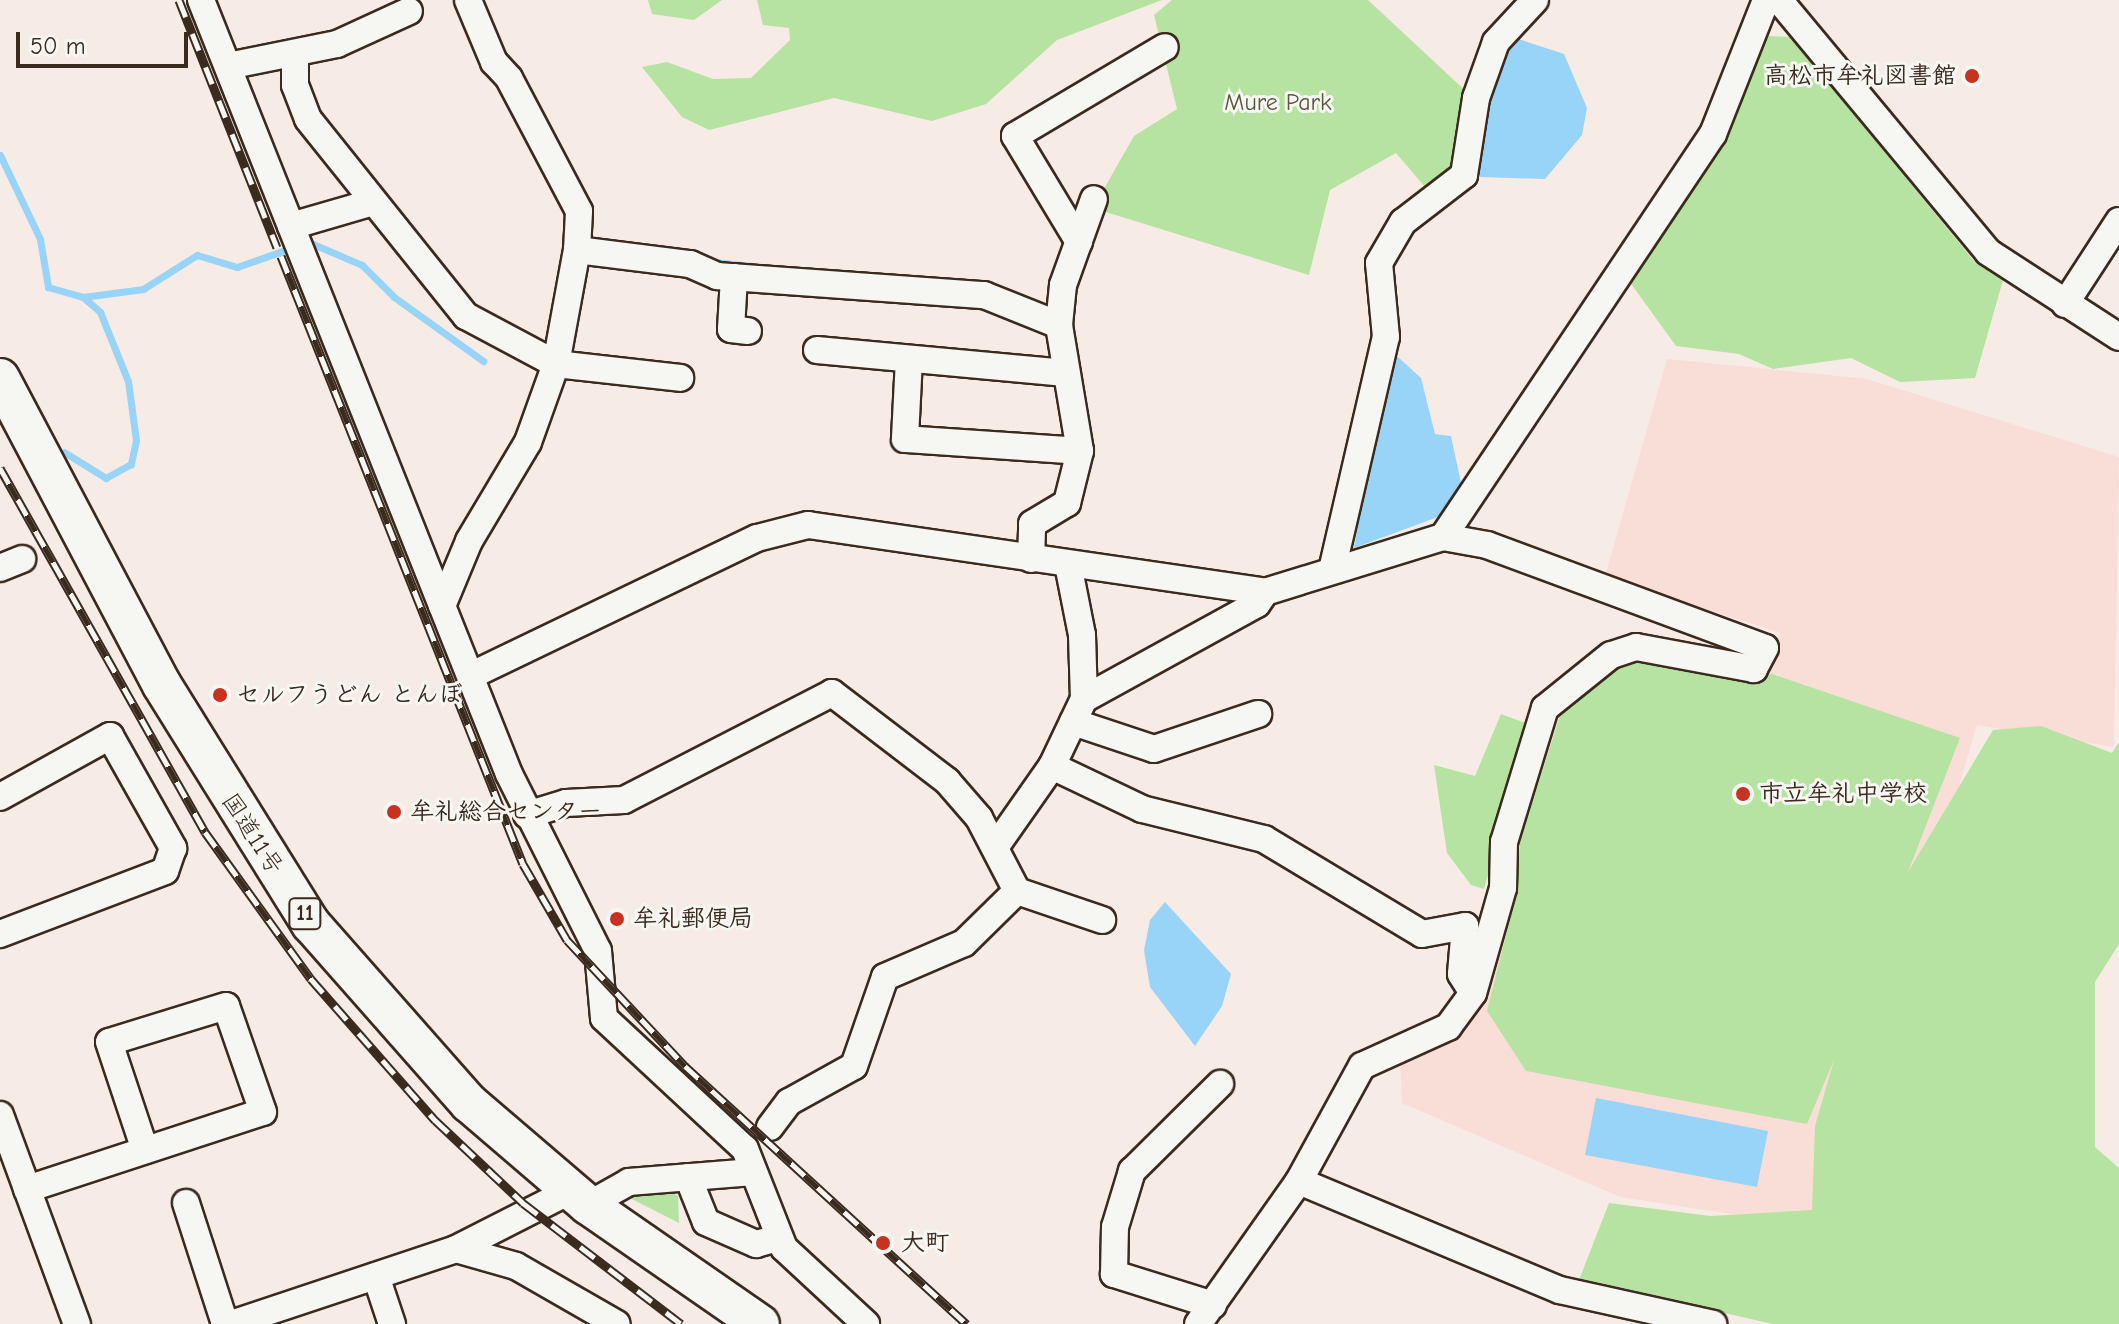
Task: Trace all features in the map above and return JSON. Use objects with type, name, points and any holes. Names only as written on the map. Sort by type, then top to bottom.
[{"type":"highway","name":"国道11号","points":[[0,378],[162,685],[311,924],[469,1103],[579,1198],[760,1324]]},
{"type":"street","points":[[201,0],[527,815],[598,951],[604,1018],[745,1149],[778,1238],[866,1324]]},
{"type":"street","points":[[442,606],[469,541],[528,442],[556,364],[577,250],[579,211],[509,78],[494,62],[468,0]]},
{"type":"street","points":[[1333,566],[1386,337],[1379,263],[1403,222],[1464,175],[1476,98],[1496,42],[1535,0]]},
{"type":"street","points":[[1443,537],[1713,134],[1766,0]]},
{"type":"street","points":[[1779,0],[1988,252],[2119,337]]},
{"type":"street","points":[[228,66],[295,56],[409,11]]},
{"type":"street","points":[[1079,242],[1015,136],[1165,47]]},
{"type":"street","points":[[295,56],[295,85],[308,119],[370,203],[466,316],[556,364],[680,378]]},
{"type":"street","points":[[1031,559],[1032,524],[1067,503],[1080,451],[1063,373],[1059,325],[1079,242],[1094,199]]},
{"type":"street","points":[[291,226],[370,203]]},
{"type":"street","points":[[2065,304],[2119,221]]},
{"type":"street","points":[[577,250],[734,277],[984,295],[1059,325]]},
{"type":"street","points":[[734,277],[731,329],[748,331]]},
{"type":"street","points":[[817,350],[1063,373]]},
{"type":"street","points":[[909,359],[905,439],[1080,451]]},
{"type":"street","points":[[472,675],[757,538],[808,525],[1265,592],[1333,566],[1443,537],[1487,545],[1765,648],[1754,669],[1636,647],[1611,655],[1545,708],[1504,842],[1503,888],[1473,993],[1448,1027],[1362,1066],[1299,1181],[1206,1314],[1114,1274],[1115,1227],[1132,1171],[1220,1084]]},
{"type":"street","points":[[996,846],[1052,766],[1078,710],[1068,564]]},
{"type":"street","points":[[1078,710],[1257,604],[1265,592]]},
{"type":"street","points":[[527,815],[566,803],[624,800],[832,693],[947,781],[996,846],[1017,891],[1102,920]]},
{"type":"street","points":[[1078,710],[1154,749],[1258,714]]},
{"type":"street","points":[[0,797],[110,736],[173,848],[165,871],[0,934]]},
{"type":"street","points":[[1052,766],[1142,809],[1264,839],[1422,934],[1465,926],[1461,974],[1473,993]]},
{"type":"street","points":[[770,1127],[789,1102],[854,1066],[885,977],[964,943],[1017,891]]},
{"type":"street","points":[[27,1189],[263,1112],[226,1006],[109,1042],[145,1150]]},
{"type":"street","points":[[0,1115],[77,1324]]},
{"type":"street","points":[[186,1203],[228,1324],[456,1249],[579,1198],[629,1182],[753,1172]]},
{"type":"street","points":[[688,1177],[706,1222],[756,1244],[778,1238]]},
{"type":"street","points":[[1299,1181],[1560,1290],[1713,1324]]},
{"type":"street","points":[[456,1249],[516,1266],[617,1324]]},
{"type":"street","points":[[376,1276],[392,1324]]},
{"type":"shaded area","name":"市立牟礼中学校","points":[[1667,359],[1867,379],[2119,457],[2114,747],[1977,725],[1829,1229],[1620,1197],[1402,1103],[1400,1060],[1459,1032],[1478,1013],[1512,892],[1515,841],[1558,708],[1628,656],[1739,675],[1768,671],[1780,633],[1605,576]]},
{"type":"green space","points":[[648,0],[722,0],[694,20],[652,14]]},
{"type":"green space","points":[[757,0],[1162,0],[1057,40],[986,104],[932,121],[834,98],[709,130],[682,117],[642,67],[667,62],[713,79],[751,78],[790,40],[789,28],[763,25]]},
{"type":"green space","name":"Mure Park","points":[[1172,0],[1368,0],[1471,96],[1456,171],[1426,188],[1396,153],[1330,190],[1309,275],[1093,208],[1134,136],[1177,109],[1154,15]]},
{"type":"green space","points":[[1765,36],[1790,37],[1974,261],[2003,280],[1975,378],[1900,382],[1851,358],[1773,369],[1739,354],[1676,346],[1629,281]]},
{"type":"green space","points":[[1634,662],[1735,679],[1772,674],[1960,738],[1908,872],[1993,730],[2041,726],[2112,753],[2119,742],[2119,944],[2095,982],[2095,1147],[2119,1168],[2119,1324],[1773,1324],[1579,1280],[1609,1203],[1710,1216],[1812,1210],[1815,1126],[1834,1060],[1807,1124],[1526,1071],[1487,1011],[1517,892],[1520,841],[1562,710],[1599,677]]},
{"type":"green space","points":[[1501,714],[1531,725],[1484,889],[1471,885],[1447,853],[1434,765],[1475,776]]},
{"type":"green space","points":[[664,1188],[678,1196],[679,1223],[624,1195]]},
{"type":"water","points":[[1509,36],[1564,54],[1587,108],[1582,135],[1545,179],[1480,177],[1477,151]]},
{"type":"water","points":[[1398,357],[1421,378],[1435,434],[1451,436],[1463,492],[1446,514],[1354,548],[1387,362]]},
{"type":"water","points":[[1165,902],[1231,974],[1222,1006],[1195,1046],[1150,987],[1144,950],[1150,920]]},
{"type":"water","points":[[1596,1098],[1768,1131],[1757,1187],[1585,1155]]},
{"type":"waterway","points":[[0,155],[40,239],[48,287],[83,297],[100,312],[128,381],[136,440],[131,464],[106,478],[64,452]]},
{"type":"waterway","points":[[313,244],[362,265],[394,297],[483,361]]},
{"type":"waterway","points":[[83,297],[143,289],[197,255],[237,267],[288,249]]},
{"type":"waterway","points":[[714,262],[752,266]]},
{"type":"railway","points":[[179,0],[277,247]]},
{"type":"railway","points":[[281,256],[523,864],[567,940],[685,1066],[967,1324]]},
{"type":"railway","points":[[0,468],[205,832],[311,979],[435,1120],[523,1203],[681,1324]]},
{"type":"place","name":"高松市牟礼図書館","points":[[1972,76]]},
{"type":"place","name":"セルフうどん とんぼ","points":[[220,695]]},
{"type":"place","name":"市立牟礼中学校","points":[[1743,794]]},
{"type":"place","name":"牟礼総合センター","points":[[394,812]]},
{"type":"place","name":"牟礼郵便局","points":[[617,919]]},
{"type":"place","name":"大町","points":[[883,1243]]}]
